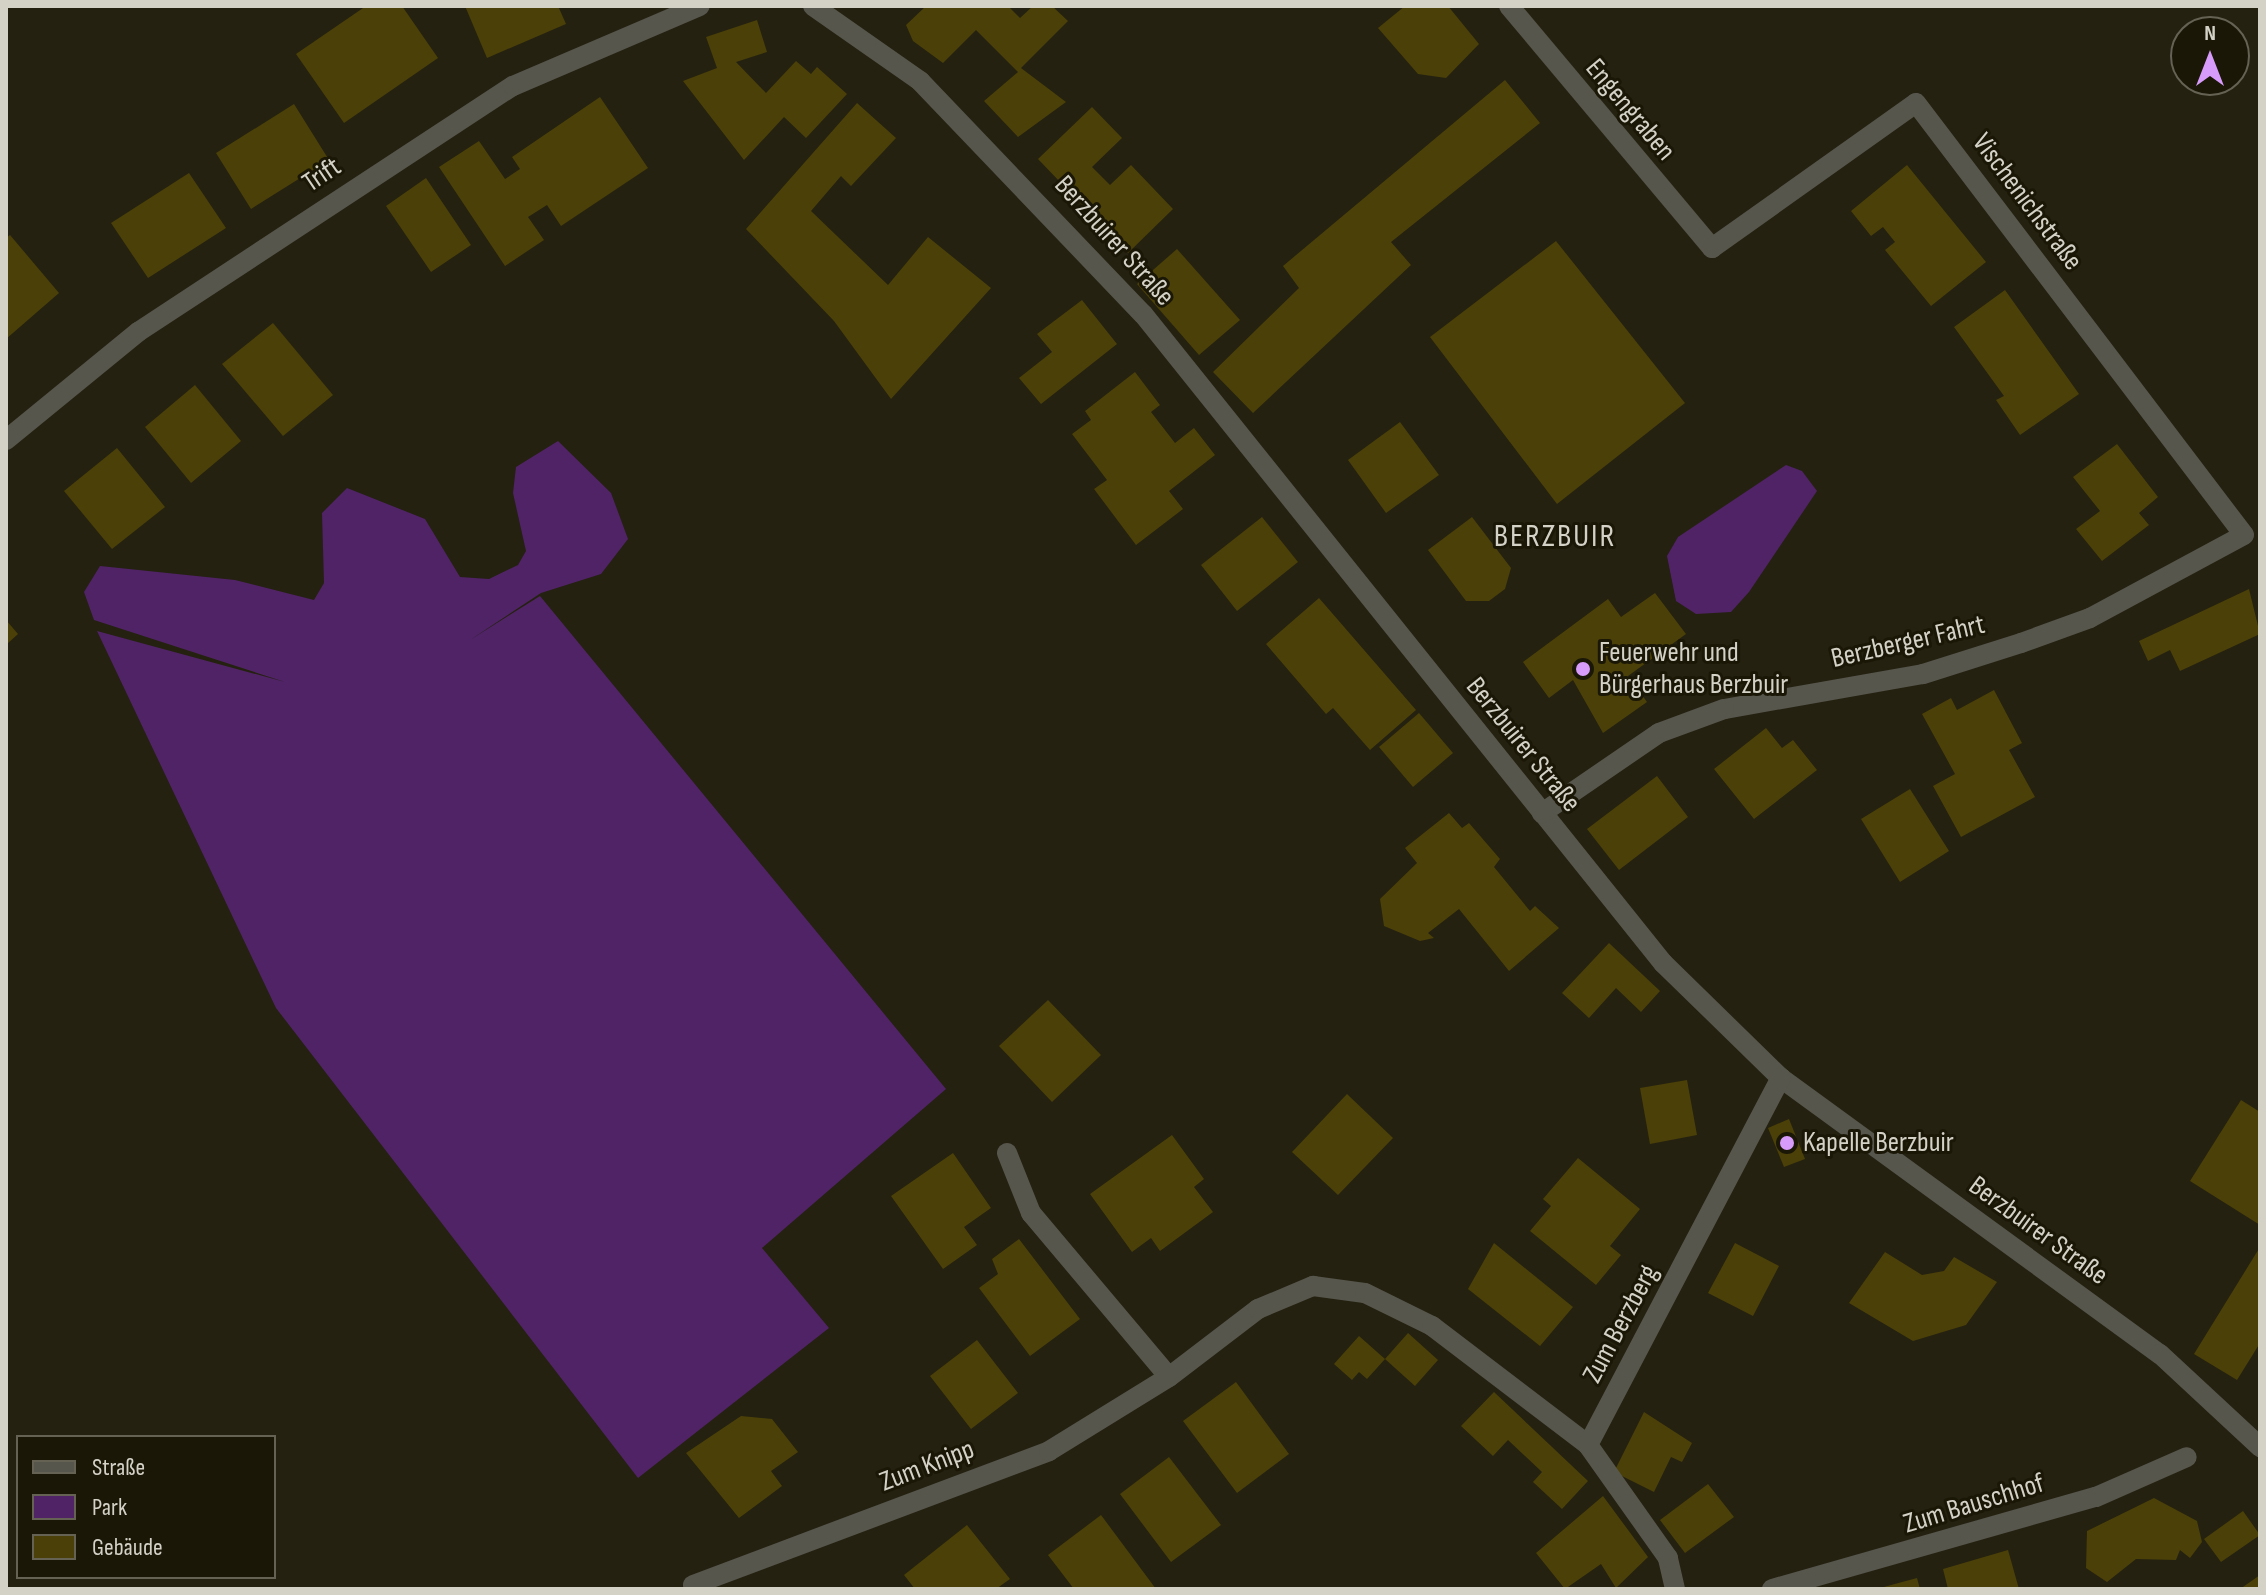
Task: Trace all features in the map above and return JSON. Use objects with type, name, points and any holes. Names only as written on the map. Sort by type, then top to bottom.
[{"type":"street","name":"Trift","points":[[6,440],[138,332],[513,86],[700,6]]},
{"type":"street","name":"Berzbuirer Straße","points":[[813,6],[920,81],[1035,193],[1143,314],[1663,963],[1781,1078],[2160,1354],[2260,1447]]},
{"type":"street","name":"Engengraben","points":[[1509,6],[1712,248]]},
{"type":"street","name":"Vischenichstraße","points":[[1712,248],[1916,103],[2244,535]]},
{"type":"street","name":"Berzberger Fahrt","points":[[1542,813],[1659,733],[1724,709],[1923,674],[2021,643],[2090,618],[2244,535]]},
{"type":"street","name":"Zum Berzberg","points":[[1588,1445],[1781,1078]]},
{"type":"street","points":[[1007,1153],[1031,1213],[1169,1377]]},
{"type":"street","name":"Zum Knipp","points":[[693,1585],[1049,1451],[1169,1377],[1258,1309],[1313,1286],[1365,1293],[1432,1326],[1588,1445]]},
{"type":"street","points":[[1588,1445],[1668,1558],[1675,1589]]},
{"type":"street","name":"Zum Bauschhof","points":[[1772,1589],[2081,1502],[2187,1457]]},
{"type":"green space","points":[[558,441],[611,493],[628,539],[601,574],[541,593],[470,640],[540,596],[946,1089],[762,1248],[829,1328],[638,1478],[276,1008],[97,631],[285,682],[94,620],[84,592],[100,566],[235,580],[314,600],[324,583],[322,513],[347,488],[425,519],[460,577],[489,579],[518,565],[526,551],[513,493],[516,467]]},
{"type":"green space","points":[[1786,465],[1802,471],[1817,491],[1749,592],[1731,612],[1696,614],[1676,601],[1667,556],[1678,537]]},
{"type":"building","points":[[366,6],[402,6],[438,58],[344,123],[296,54]]},
{"type":"building","points":[[465,6],[558,6],[566,24],[487,58]]},
{"type":"building","points":[[926,6],[1008,6],[1020,18],[1033,6],[1052,6],[1068,21],[1021,68],[1066,102],[1018,137],[984,101],[1018,72],[976,30],[943,63],[913,41],[906,25]]},
{"type":"building","points":[[1405,6],[1448,6],[1479,44],[1446,78],[1418,74],[1378,28]]},
{"type":"building","points":[[757,20],[767,52],[736,62],[766,93],[796,61],[811,74],[817,67],[847,94],[806,138],[784,117],[744,160],[683,81],[717,68],[706,37]]},
{"type":"building","points":[[1505,80],[1540,123],[1391,242],[1411,265],[1253,413],[1213,372],[1299,288],[1283,266]]},
{"type":"building","points":[[600,97],[648,168],[561,226],[547,205],[528,217],[544,240],[505,266],[439,167],[479,141],[505,179],[520,169],[512,157]]},
{"type":"building","points":[[857,103],[896,138],[851,186],[841,176],[811,211],[888,285],[928,237],[991,288],[891,399],[834,321],[746,229]]},
{"type":"building","points":[[294,104],[329,160],[251,209],[216,153]]},
{"type":"building","points":[[1092,107],[1122,138],[1092,167],[1110,185],[1131,165],[1173,209],[1128,253],[1038,159]]},
{"type":"building","points":[[1907,165],[1986,262],[1931,306],[1885,250],[1895,242],[1883,227],[1871,236],[1851,211]]},
{"type":"building","points":[[189,173],[226,228],[148,278],[111,223]]},
{"type":"building","points":[[426,178],[471,245],[431,272],[386,206]]},
{"type":"building","points":[[10,235],[59,293],[6,339],[6,238]]},
{"type":"building","points":[[1556,241],[1685,403],[1557,504],[1430,337]]},
{"type":"building","points":[[1177,249],[1240,320],[1199,355],[1137,284]]},
{"type":"building","points":[[2005,290],[2079,394],[2020,435],[1996,400],[2004,396],[1954,327]]},
{"type":"building","points":[[1082,300],[1117,344],[1041,404],[1019,378],[1052,352],[1037,334]]},
{"type":"building","points":[[273,323],[333,395],[283,436],[222,364]]},
{"type":"building","points":[[1135,372],[1160,405],[1151,412],[1175,443],[1194,428],[1215,455],[1169,491],[1183,509],[1136,545],[1094,489],[1107,480],[1072,434],[1091,420],[1085,411]]},
{"type":"building","points":[[195,385],[241,441],[191,483],[145,427]]},
{"type":"building","points":[[1400,422],[1439,475],[1386,513],[1348,460]]},
{"type":"building","points":[[2117,444],[2158,497],[2139,513],[2149,525],[2102,561],[2076,529],[2100,511],[2073,477]]},
{"type":"building","points":[[117,448],[165,507],[112,549],[64,491]]},
{"type":"building","points":[[1262,517],[1298,562],[1237,611],[1201,565]]},
{"type":"building","points":[[1472,517],[1511,568],[1505,589],[1489,601],[1466,601],[1428,550]]},
{"type":"building","points":[[2249,589],[2260,634],[2180,671],[2170,650],[2148,661],[2139,641]]},
{"type":"building","name":"Feuerwehr und Bürgerhaus Berzbuir","points":[[1655,593],[1686,634],[1628,676],[1647,702],[1603,733],[1573,680],[1549,698],[1523,662],[1608,599],[1621,617]]},
{"type":"building","points":[[1319,598],[1416,710],[1370,750],[1333,708],[1326,714],[1266,644]]},
{"type":"building","points":[[6,620],[18,634],[6,645]]},
{"type":"building","points":[[1994,690],[2022,743],[2009,750],[2035,797],[1961,837],[1933,786],[1955,774],[1922,714],[1951,698],[1957,710]]},
{"type":"building","points":[[1419,713],[1453,753],[1413,787],[1379,747]]},
{"type":"building","points":[[1766,728],[1782,748],[1793,740],[1817,770],[1754,819],[1714,769]]},
{"type":"building","points":[[1657,776],[1688,817],[1619,870],[1587,829]]},
{"type":"building","points":[[1910,789],[1949,851],[1900,882],[1861,819]]},
{"type":"building","points":[[1449,813],[1462,828],[1469,823],[1500,859],[1494,867],[1530,911],[1535,906],[1559,928],[1509,971],[1459,909],[1428,933],[1434,938],[1420,941],[1384,926],[1380,899],[1417,863],[1405,848]]},
{"type":"building","points":[[1609,943],[1660,991],[1641,1012],[1616,988],[1589,1018],[1562,993]]},
{"type":"building","points":[[1048,1000],[1101,1055],[1052,1102],[999,1046]]},
{"type":"building","points":[[1687,1080],[1697,1135],[1650,1144],[1640,1088]]},
{"type":"building","points":[[1347,1094],[1393,1138],[1338,1195],[1292,1152]]},
{"type":"building","points":[[2241,1100],[2260,1112],[2260,1225],[2190,1181]]},
{"type":"building","name":"Kapelle Berzbuir","points":[[1789,1119],[1805,1159],[1784,1167],[1768,1128]]},
{"type":"building","points":[[1172,1135],[1204,1179],[1194,1187],[1213,1212],[1160,1251],[1151,1238],[1132,1252],[1090,1194]]},
{"type":"building","points":[[953,1153],[991,1208],[964,1227],[977,1245],[943,1269],[891,1196]]},
{"type":"building","points":[[1578,1158],[1640,1209],[1610,1246],[1621,1255],[1596,1285],[1530,1231],[1551,1206],[1543,1199]]},
{"type":"building","points":[[1019,1239],[1080,1319],[1030,1356],[979,1288],[998,1274],[992,1259]]},
{"type":"building","points":[[1494,1243],[1573,1307],[1540,1346],[1468,1289]]},
{"type":"building","points":[[1735,1243],[1779,1266],[1753,1316],[1708,1293]]},
{"type":"building","points":[[2260,1247],[2260,1343],[2237,1380],[2194,1354]]},
{"type":"building","points":[[1885,1252],[1922,1275],[1944,1271],[1954,1257],[1997,1282],[1966,1325],[1913,1341],[1849,1303]]},
{"type":"building","points":[[1408,1333],[1438,1360],[1415,1386],[1385,1359]]},
{"type":"building","points":[[1359,1336],[1385,1359],[1367,1379],[1359,1372],[1352,1380],[1334,1364]]},
{"type":"building","points":[[977,1340],[1018,1393],[971,1429],[930,1376]]},
{"type":"building","points":[[1236,1382],[1289,1454],[1237,1493],[1183,1421]]},
{"type":"building","points":[[1494,1392],[1588,1481],[1562,1509],[1533,1482],[1542,1472],[1508,1440],[1493,1456],[1461,1426]]},
{"type":"building","points":[[1644,1412],[1692,1443],[1682,1462],[1671,1457],[1654,1492],[1614,1472]]},
{"type":"building","points":[[741,1416],[772,1419],[798,1452],[771,1471],[782,1486],[739,1518],[686,1453]]},
{"type":"building","points":[[1169,1457],[1221,1525],[1171,1562],[1120,1494]]},
{"type":"building","points":[[1708,1484],[1734,1517],[1685,1553],[1660,1520]]},
{"type":"building","points":[[1603,1496],[1648,1557],[1616,1588],[1601,1564],[1565,1589],[1536,1553]]},
{"type":"building","points":[[2154,1498],[2197,1521],[2202,1542],[2190,1558],[2180,1550],[2176,1560],[2136,1559],[2107,1582],[2086,1568],[2087,1531]]},
{"type":"building","points":[[2243,1511],[2260,1535],[2221,1562],[2204,1539]]},
{"type":"building","points":[[1101,1515],[1156,1589],[1074,1589],[1048,1555]]},
{"type":"building","points":[[967,1525],[1010,1579],[996,1589],[915,1589],[904,1575]]},
{"type":"building","points":[[2008,1550],[2019,1589],[1948,1589],[1943,1569]]},
{"type":"building","points":[[2260,1575],[2260,1589],[2240,1589]]},
{"type":"building","points":[[1917,1578],[1920,1589],[1880,1589],[1880,1588]]},
{"type":"place","name":"Feuerwehr und Bürgerhaus Berzbuir","points":[[1583,669]]},
{"type":"place","name":"Kapelle Berzbuir","points":[[1787,1143]]},
{"type":"district","name":"BERZBUIR","points":[[1555,537]]}]
